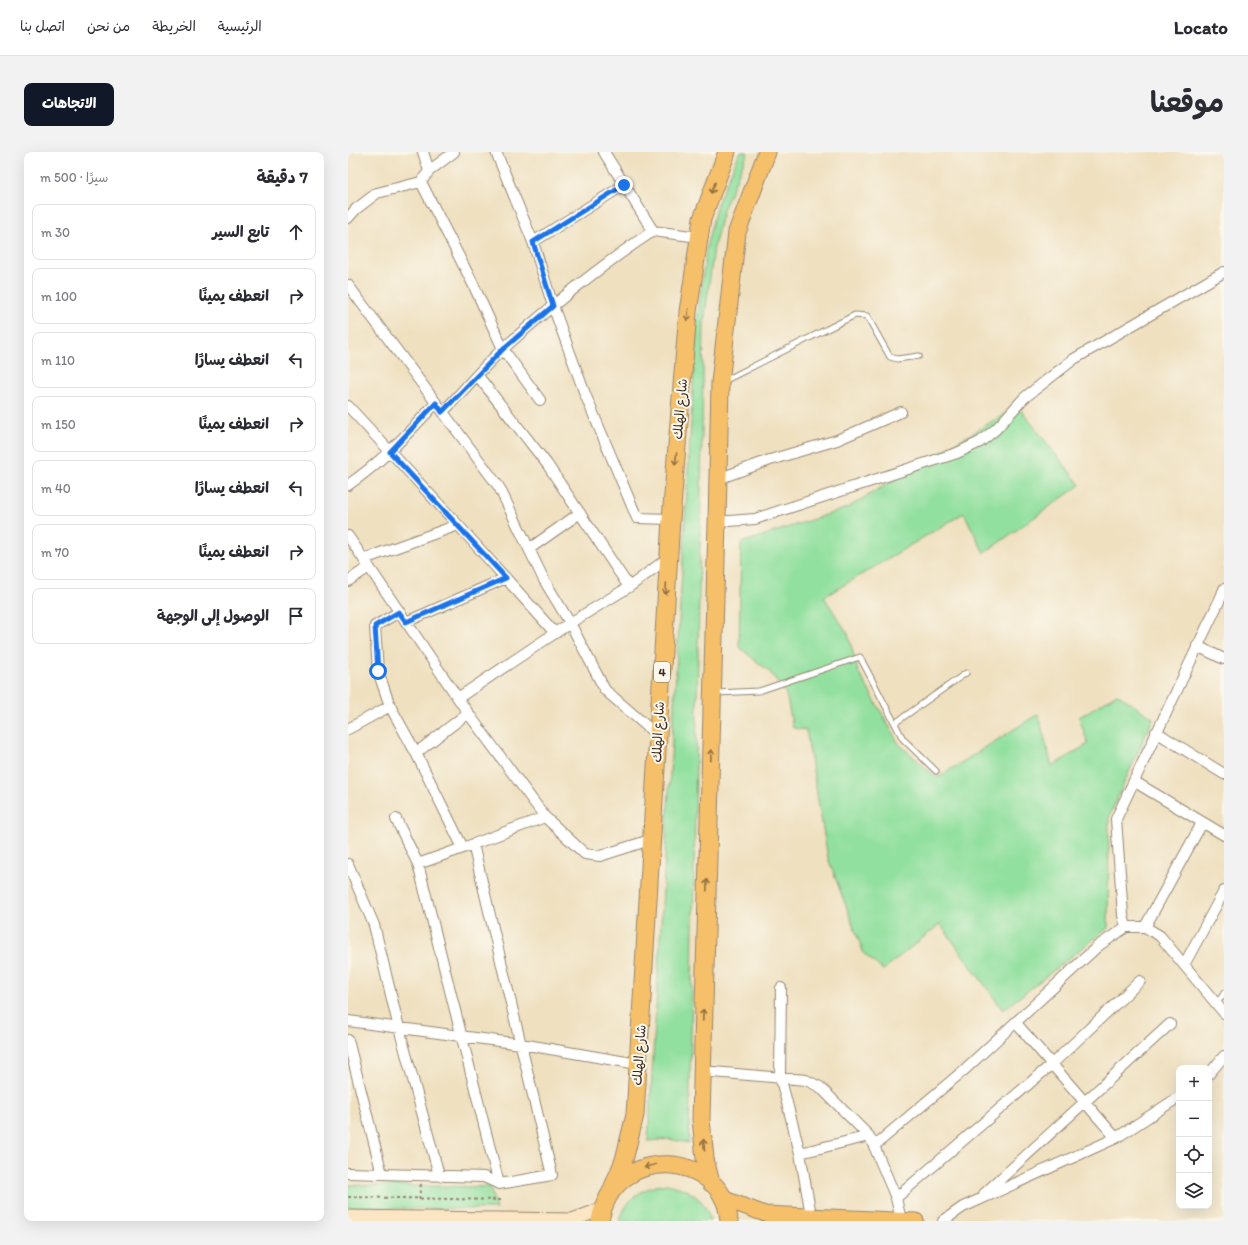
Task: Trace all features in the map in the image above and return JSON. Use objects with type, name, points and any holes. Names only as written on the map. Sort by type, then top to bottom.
[{"type":"highway","name":"شارع الهلك","points":[[610,1194],[624,1160],[635,1115],[653,839],[668,558],[688,312],[702,219],[727,152]]},
{"type":"highway","points":[[711,1183],[705,1159],[701,1119],[701,1071],[713,694],[720,383],[737,232],[766,152]]},
{"type":"highway","points":[[601,1215],[610,1194],[622,1179],[639,1169],[658,1164],[677,1165],[695,1171],[711,1183],[722,1198],[729,1221]]},
{"type":"main road","points":[[722,1198],[765,1214],[811,1215],[909,1221]]},
{"type":"main road","points":[[348,1217],[572,1220],[601,1215]]},
{"type":"street","points":[[423,152],[429,171]]},
{"type":"street","points":[[348,218],[356,209],[376,193],[421,182],[429,171],[454,152]]},
{"type":"street","points":[[496,152],[533,242],[553,306],[585,394],[637,518],[671,519]]},
{"type":"street","points":[[604,152],[653,231]]},
{"type":"street","points":[[421,182],[473,284],[503,349],[540,400]]},
{"type":"street","points":[[533,242],[624,185]]},
{"type":"street","points":[[442,412],[503,349],[553,306],[609,261],[653,231],[699,237]]},
{"type":"street","points":[[717,522],[755,519],[957,453],[980,442],[996,429],[1024,398],[1074,359],[1224,272]]},
{"type":"street","points":[[348,285],[499,487],[544,580],[570,623],[605,690],[658,736]]},
{"type":"street","points":[[478,376],[547,464],[628,586]]},
{"type":"street","points":[[348,485],[371,469],[390,452],[436,403]]},
{"type":"street","points":[[348,406],[458,524],[555,633]]},
{"type":"street","points":[[718,478],[770,460],[837,440],[901,412]]},
{"type":"street","points":[[529,549],[580,512]]},
{"type":"street","points":[[348,582],[366,563],[458,524]]},
{"type":"street","points":[[348,536],[468,713],[545,817],[585,854],[600,856],[653,839]]},
{"type":"street","points":[[458,698],[668,558]]},
{"type":"street","points":[[406,622],[506,578]]},
{"type":"street","points":[[1126,927],[1122,915],[1116,819],[1135,782],[1156,732],[1198,646],[1224,588]]},
{"type":"street","points":[[399,612],[375,626],[378,671],[390,706],[416,752],[463,848]]},
{"type":"street","points":[[1198,646],[1224,659]]},
{"type":"street","points":[[348,729],[390,706]]},
{"type":"street","points":[[416,752],[468,713]]},
{"type":"street","points":[[1156,732],[1224,774]]},
{"type":"street","points":[[1135,782],[1224,835]]},
{"type":"street","points":[[418,864],[545,817]]},
{"type":"street","points":[[396,819],[418,864],[499,1184]]},
{"type":"street","points":[[1145,927],[1202,823]]},
{"type":"street","points":[[348,1173],[484,1177],[499,1184],[552,1175],[474,844]]},
{"type":"street","points":[[348,864],[374,925],[399,1028],[439,1175]]},
{"type":"street","points":[[1184,965],[1224,891]]},
{"type":"street","points":[[874,1146],[963,1071],[1098,946],[1126,927],[1145,927],[1160,936],[1224,1013]]},
{"type":"street","points":[[896,1198],[1052,1064],[1140,981]]},
{"type":"street","points":[[781,988],[780,1076],[800,1153],[811,1215]]},
{"type":"street","points":[[348,1021],[521,1044],[638,1064]]},
{"type":"street","points":[[1016,1023],[1116,1138]]},
{"type":"street","points":[[977,1200],[1170,1024]]},
{"type":"street","points":[[348,1040],[382,1174]]},
{"type":"street","points":[[1212,1070],[1224,1056]]},
{"type":"street","points":[[701,1071],[780,1076],[806,1080],[820,1087],[869,1136],[896,1198],[909,1221]]},
{"type":"street","points":[[943,1221],[963,1207],[977,1200],[1116,1138],[1176,1099]]},
{"type":"street","points":[[800,1153],[869,1136]]},
{"type":"lane","points":[[720,383],[855,315],[867,316],[890,357],[897,359],[919,356]]},
{"type":"lane","points":[[713,694],[759,691],[860,657],[903,739],[936,771]]},
{"type":"lane","points":[[895,723],[966,673]]},
{"type":"lane","points":[[1216,1002],[1224,993]]},
{"type":"path","points":[[419,1199],[422,1175]]},
{"type":"path","points":[[348,1197],[503,1200]]},
{"type":"green space","points":[[740,152],[748,152],[723,210],[714,247],[704,322],[689,1143],[669,1139],[648,1141],[697,322],[707,244],[717,204]]},
{"type":"green space","points":[[1018,406],[1080,485],[984,553],[964,513],[824,597],[848,634],[858,671],[899,744],[937,778],[1038,714],[1052,766],[1088,744],[1079,717],[1117,694],[1153,718],[1109,817],[1108,928],[1003,1010],[940,924],[883,970],[864,954],[828,858],[806,730],[793,728],[786,694],[771,673],[739,647],[741,543],[847,508]]},
{"type":"green space","points":[[667,1184],[682,1188],[695,1196],[705,1206],[710,1221],[620,1221],[627,1206],[637,1195],[659,1185]]},
{"type":"green space","points":[[348,1185],[490,1187],[496,1209],[348,1208]]},
{"type":"route","points":[[378,671],[375,626],[399,612],[406,622],[506,578],[458,524],[390,452],[436,403],[442,412],[503,349],[553,306],[533,242],[624,185]]}]
